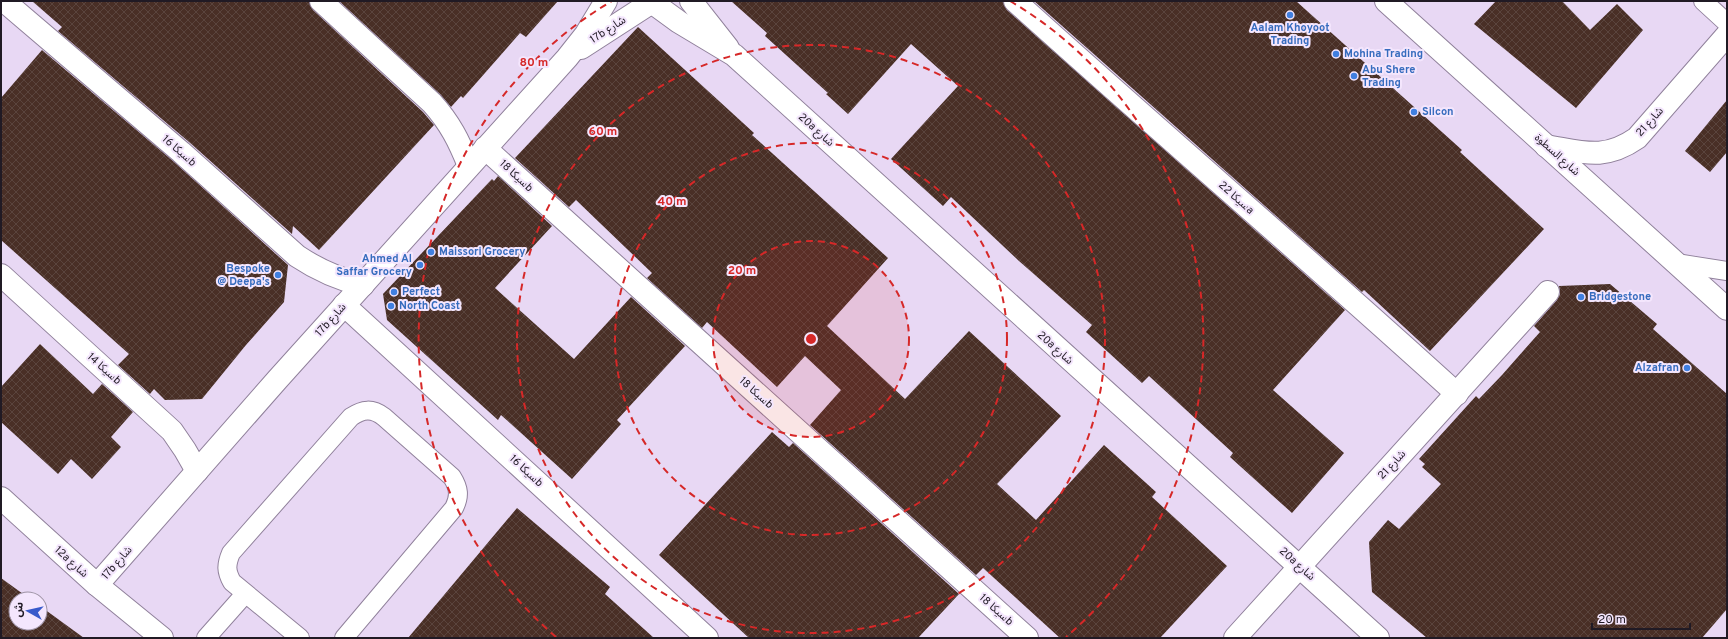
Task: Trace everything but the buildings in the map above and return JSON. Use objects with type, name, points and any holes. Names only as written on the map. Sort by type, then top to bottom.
[{"type":"street","name":"سيكا 16b","points":[[4,1],[177,148],[296,256],[317,269],[339,279],[362,285]]},
{"type":"street","points":[[321,1],[432,103],[448,121],[460,143],[469,166]]},
{"type":"street","name":"17b شارع","points":[[97,585],[344,305],[567,58],[586,34],[606,1]]},
{"type":"street","name":"20a شارع","points":[[691,1],[734,56],[1378,638]]},
{"type":"street","name":"سيكا 22a","points":[[1015,1],[1275,233],[1356,302],[1457,394]]},
{"type":"street","name":"شارع السطوة","points":[[1386,1],[1727,308]]},
{"type":"street","name":"17b شارع","points":[[567,58],[648,2]]},
{"type":"street","name":"20a شارع","points":[[648,2],[734,56]]},
{"type":"street","name":"شارع 21","points":[[1546,146],[1601,153],[1614,151],[1626,146],[1637,138],[1727,35]]},
{"type":"street","name":"سيكا 18b","points":[[485,148],[1027,638]]},
{"type":"street","name":"سيكا 14b","points":[[1,275],[172,431],[197,471]]},
{"type":"street","name":"شارع 21","points":[[1235,638],[1548,292]]},
{"type":"street","name":"سيكا 16b","points":[[344,305],[707,638]]},
{"type":"street","name":"12a شارع","points":[[1,498],[97,585],[162,638]]},
{"type":"lane","points":[[1703,1],[1727,23]]},
{"type":"lane","points":[[1676,263],[1726,270]]},
{"type":"lane","points":[[300,638],[232,582],[227,573],[227,563],[231,553],[351,417],[358,412],[367,410],[376,412],[452,477],[457,488],[458,500],[454,508],[344,638]]},
{"type":"lane","points":[[206,638],[245,594]]},
{"type":"place","name":"Aalam Khoyoot Trading","points":[[1290,15]]},
{"type":"place","name":"Mohina Trading","points":[[1336,54]]},
{"type":"place","name":"Abu Shere Trading","points":[[1354,76]]},
{"type":"place","name":"Silcon","points":[[1414,112]]},
{"type":"place","name":"Maissori Grocery","points":[[431,252]]},
{"type":"place","name":"Ahmed Al Saffar Grocery","points":[[420,265]]},
{"type":"place","name":"Bespoke @ Deepa's","points":[[278,275]]},
{"type":"place","name":"Perfect","points":[[394,292]]},
{"type":"place","name":"Bridgestone","points":[[1581,297]]},
{"type":"place","name":"North Coast","points":[[391,306]]},
{"type":"place","name":"Alzafran","points":[[1687,368]]}]
